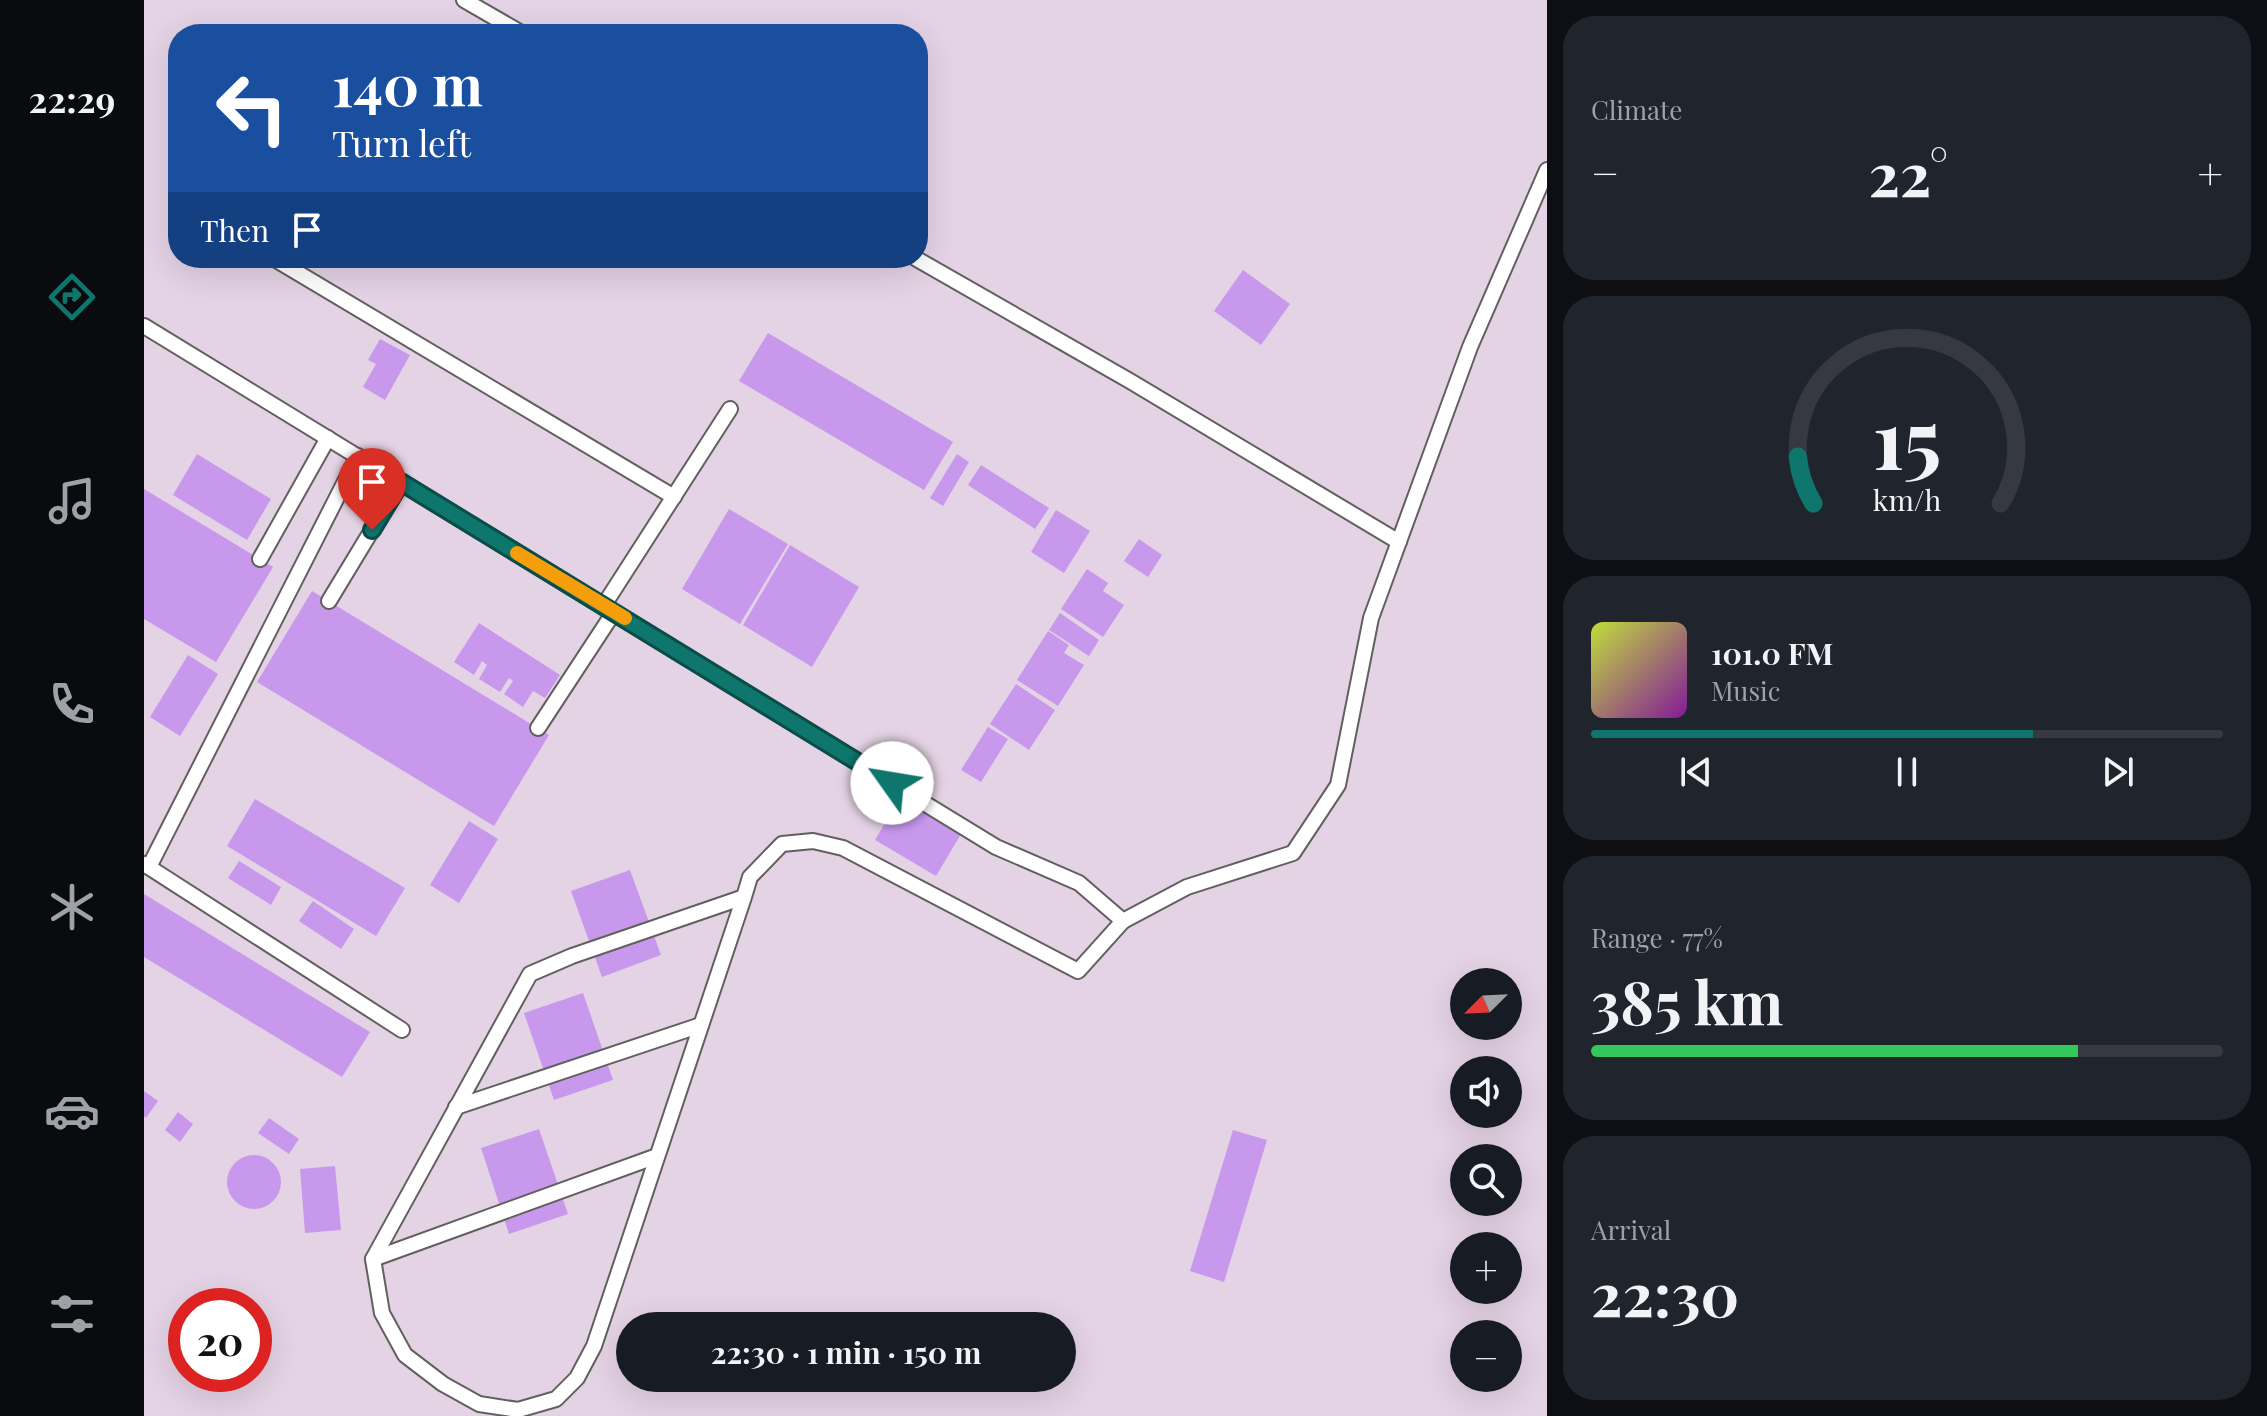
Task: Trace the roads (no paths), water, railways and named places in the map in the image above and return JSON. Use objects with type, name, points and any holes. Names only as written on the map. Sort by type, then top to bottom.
[{"type":"lane","points":[[464,0],[506,24]]},
{"type":"lane","points":[[744,897],[572,956],[530,974],[373,1259],[382,1313],[405,1355],[443,1384],[479,1404],[518,1410],[556,1399],[577,1378],[594,1346],[744,897],[750,877],[782,844],[813,841],[843,848],[1078,971],[1123,921],[1187,887],[1293,853],[1338,785],[1371,618],[1470,347],[1547,170]]},
{"type":"lane","points":[[928,265],[1130,381],[1399,542]]},
{"type":"lane","points":[[290,268],[674,497]]},
{"type":"lane","points":[[144,326],[996,847],[1079,883],[1123,921]]},
{"type":"lane","points":[[538,728],[674,497],[730,409]]},
{"type":"lane","points":[[260,559],[328,438]]},
{"type":"lane","points":[[358,456],[147,866],[402,1030]]},
{"type":"lane","points":[[329,601],[401,482]]},
{"type":"lane","points":[[456,1107],[701,1025]]},
{"type":"lane","points":[[373,1259],[657,1156]]}]
